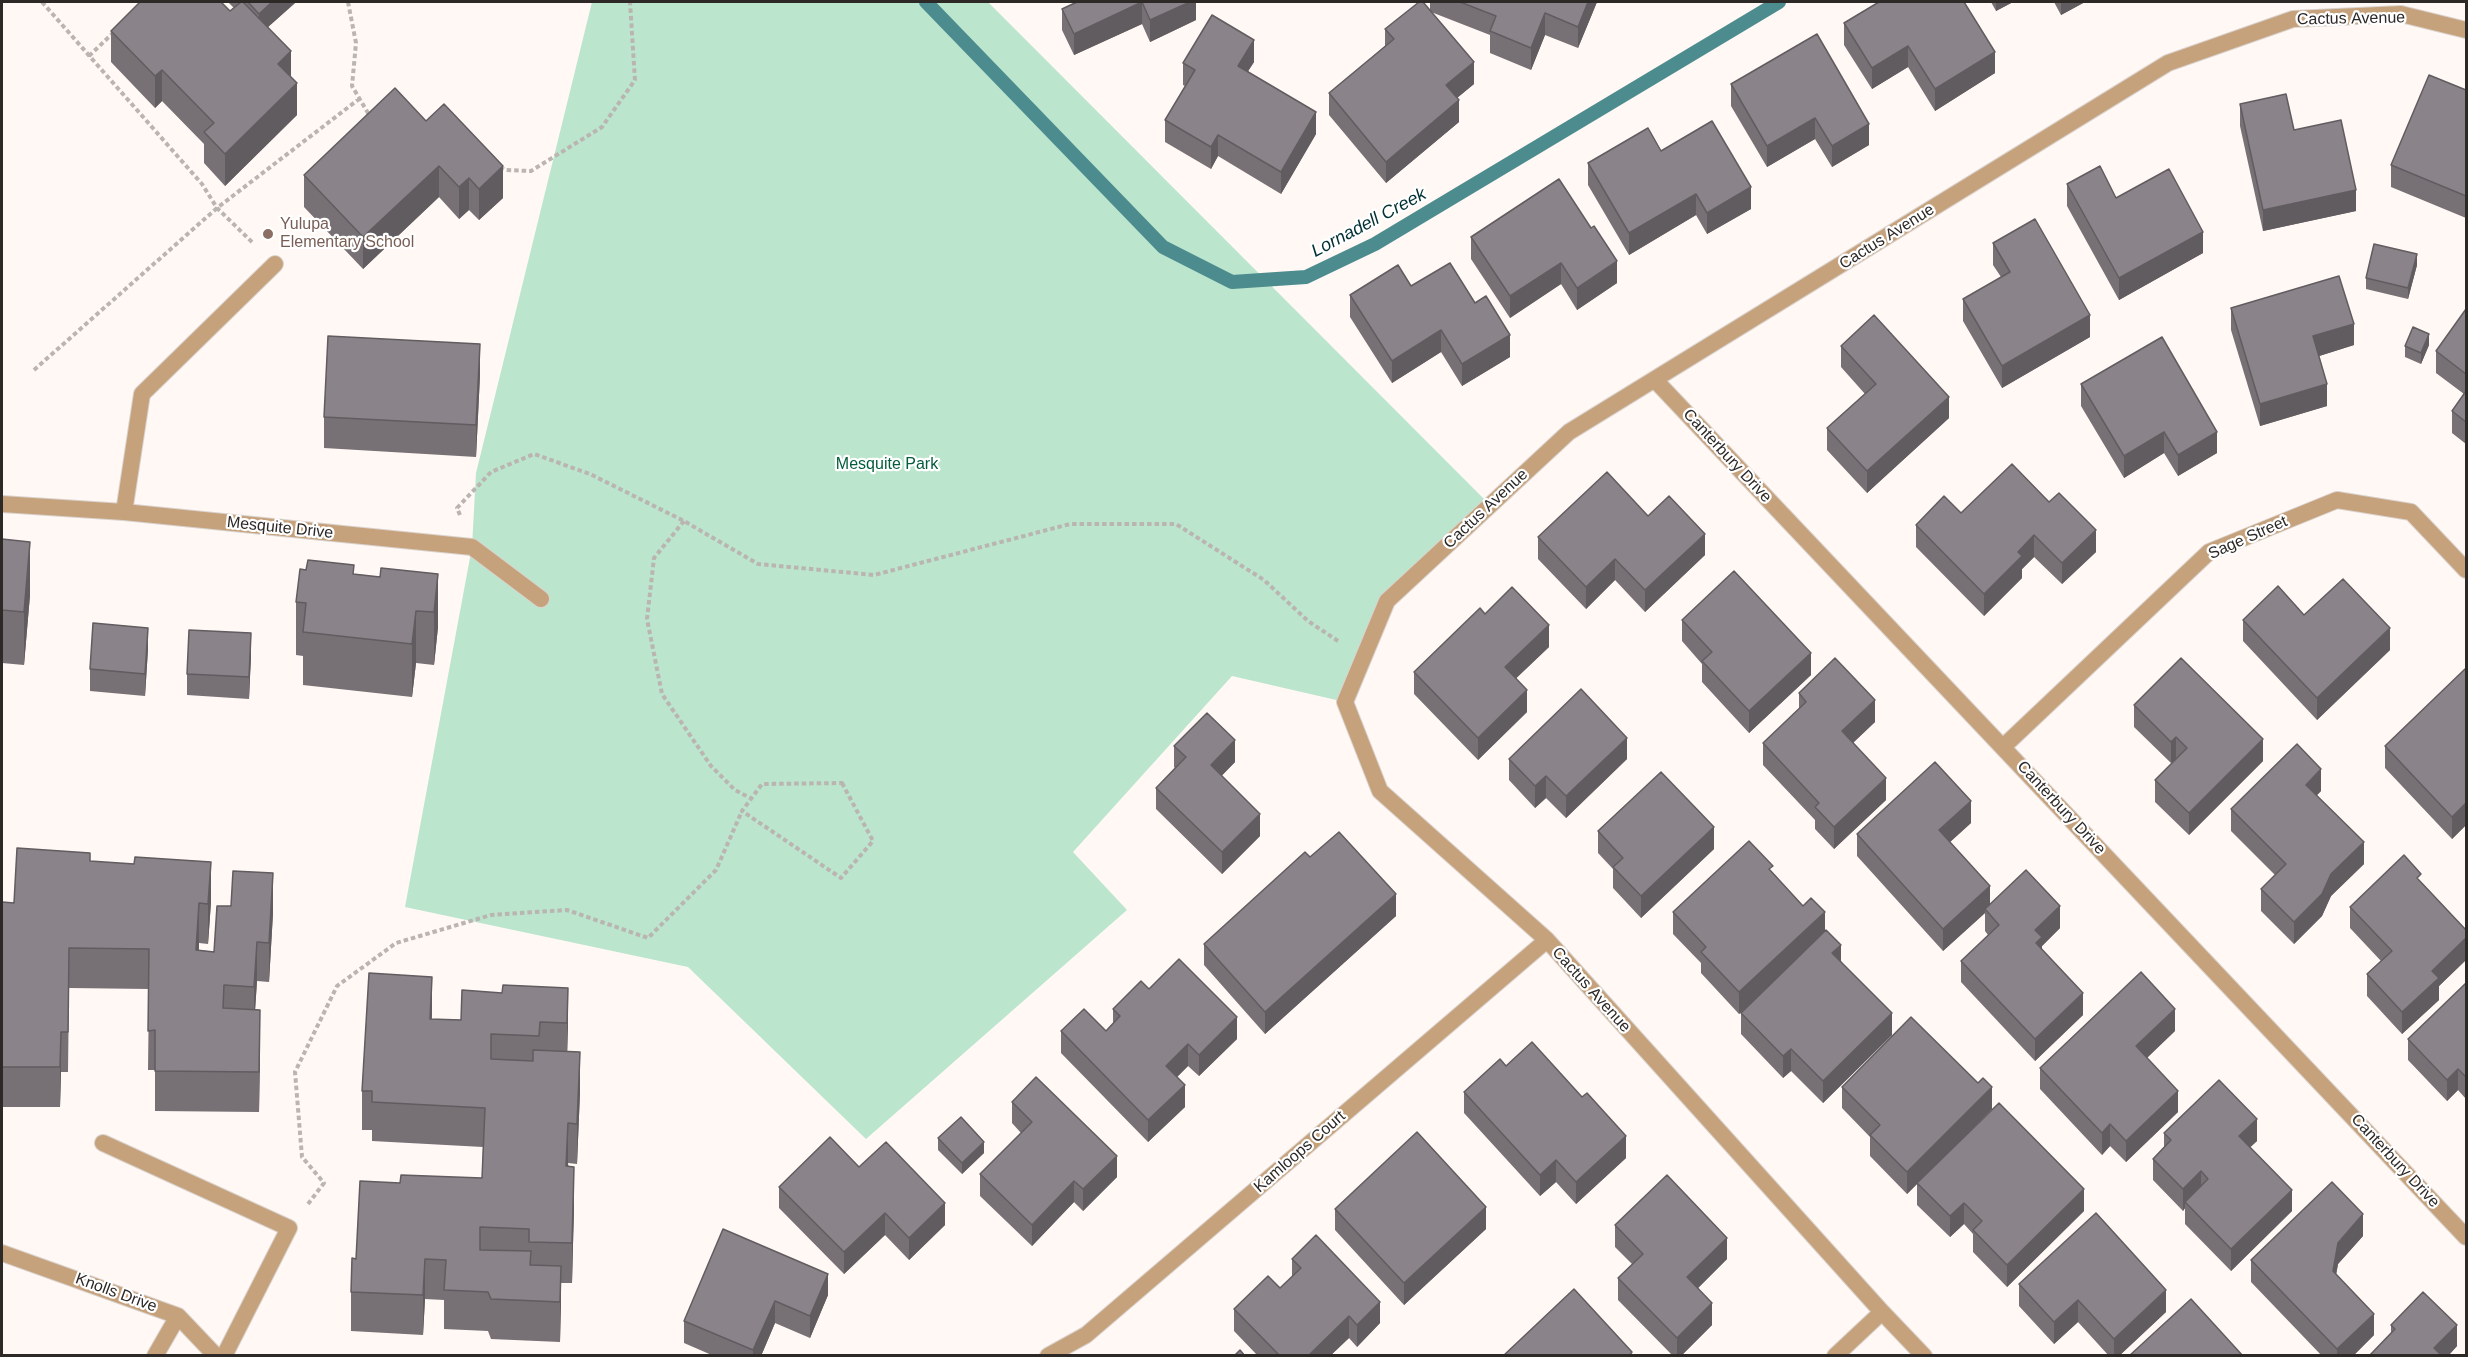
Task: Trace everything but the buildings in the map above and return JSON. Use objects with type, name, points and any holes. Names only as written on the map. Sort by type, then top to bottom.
[{"type":"street","name":"Cactus Avenue","points":[[1924,1356],[1546,940],[1380,791],[1345,702],[1387,601],[1569,432],[2168,63],[2293,19],[2401,14],[2466,30]]},
{"type":"street","points":[[124,512],[142,394],[274,264]]},
{"type":"street","name":"Canterbury Drive","points":[[1655,380],[2466,1237]]},
{"type":"street","name":"Sage Street","points":[[2003,747],[2209,552],[2337,500],[2411,512],[2466,570]]},
{"type":"street","name":"Mesquite Drive","points":[[2,504],[124,512],[472,547]]},
{"type":"street","points":[[472,547],[541,599]]},
{"type":"street","name":"Kamloops Court","points":[[1048,1356],[1086,1335],[1546,940]]},
{"type":"street","points":[[103,1143],[289,1228],[224,1356]]},
{"type":"street","name":"Knolls Drive","points":[[2,1253],[178,1316],[216,1356]]},
{"type":"street","points":[[1835,1356],[1882,1312]]},
{"type":"street","points":[[155,1356],[178,1316]]},
{"type":"path","points":[[42,2],[202,184],[217,208],[274,264]]},
{"type":"path","points":[[348,2],[356,43],[352,87],[368,113],[379,113]]},
{"type":"path","points":[[495,164],[505,170],[531,171],[603,127],[635,80],[630,2]]},
{"type":"path","points":[[89,56],[122,25]]},
{"type":"path","points":[[34,370],[217,208],[359,99]]},
{"type":"path","points":[[472,547],[457,508],[490,472],[534,454],[590,474],[684,521],[758,564],[874,575],[1070,524],[1176,524],[1264,580],[1308,621],[1363,658]]},
{"type":"path","points":[[684,521],[654,558],[647,619],[662,694],[711,766],[735,790],[752,799]]},
{"type":"path","points":[[289,1228],[324,1183],[302,1157],[295,1072],[337,986],[396,943],[491,915],[567,910],[648,938],[716,870],[742,811],[762,784],[842,783],[873,841],[841,878],[742,811]]},
{"type":"green space","name":"Mesquite Park","points":[[592,2],[988,2],[1490,505],[1387,601],[1345,702],[1232,676],[1073,852],[1127,910],[866,1139],[688,967],[405,907],[472,547],[476,473]]},
{"type":"waterway","name":"Lornadell Creek","points":[[926,2],[1163,247],[1232,282],[1306,277],[1375,244],[1779,2]]},
{"type":"place","name":"Yulupa Elementary School","points":[[268,234]]}]
